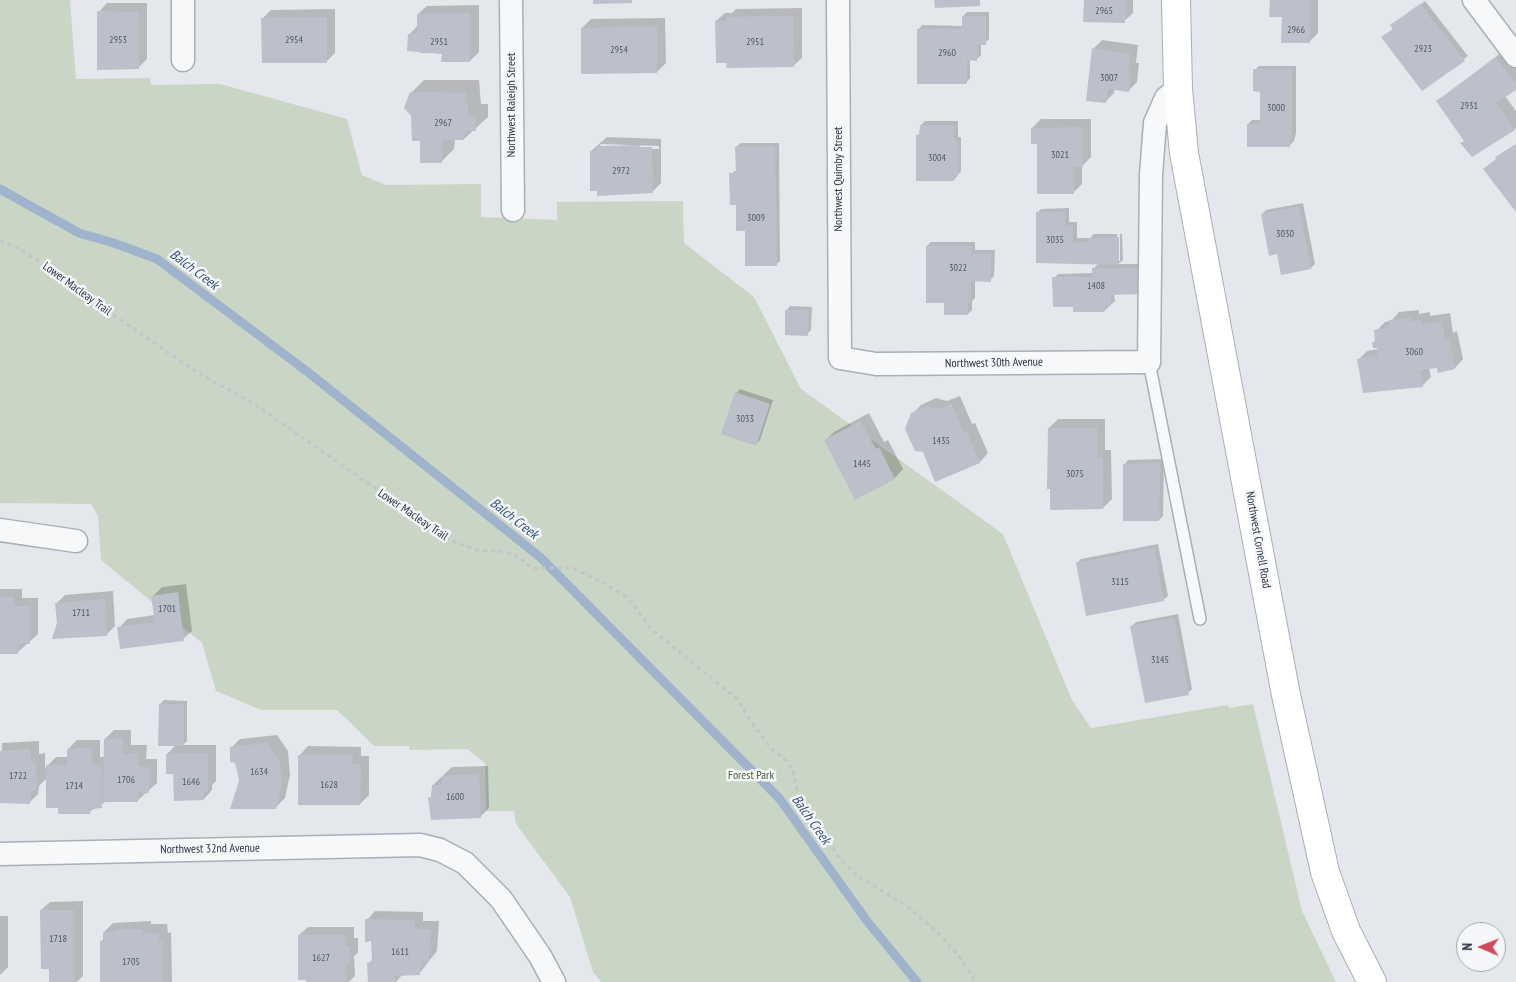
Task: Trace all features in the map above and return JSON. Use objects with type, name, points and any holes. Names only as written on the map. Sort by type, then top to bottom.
[{"type":"main road","name":"Northwest Cornell Road","points":[[1176,0],[1178,89],[1184,153],[1307,797],[1334,899],[1362,966],[1372,982]]},
{"type":"street","points":[[182,0],[182,60]]},
{"type":"street","name":"Northwest Raleigh Street","points":[[511,0],[513,210]]},
{"type":"street","name":"Northwest Quimby Street","points":[[838,0],[840,358]]},
{"type":"street","points":[[1474,0],[1516,56]]},
{"type":"street","points":[[1149,362],[1151,175],[1155,122],[1166,98],[1178,89]]},
{"type":"street","name":"Northwest 30th Avenue","points":[[840,358],[876,364],[1149,362]]},
{"type":"street","points":[[0,530],[76,541]]},
{"type":"street","name":"Northwest 32nd Avenue","points":[[0,854],[420,845],[440,850],[465,864],[501,899],[540,956],[554,982]]},
{"type":"lane","points":[[1149,362],[1200,619]]},
{"type":"path","name":"Lower Macleay Trail","points":[[0,240],[16,247],[57,273],[89,298],[198,372],[253,403],[449,540],[477,550],[506,552],[519,557],[531,568],[572,568],[604,583],[628,598],[650,629],[738,700],[774,752],[783,757],[793,770],[799,800],[841,860],[857,876],[907,906],[936,931],[959,956],[976,982]]},
{"type":"green space","name":"Forest Park","points":[[0,0],[70,0],[76,79],[150,78],[151,85],[220,84],[347,119],[362,175],[386,185],[481,184],[481,217],[557,220],[557,202],[683,201],[684,243],[754,297],[801,389],[1003,534],[1072,700],[1091,728],[1228,705],[1229,708],[1253,704],[1302,911],[1336,982],[601,982],[593,972],[570,897],[516,824],[514,811],[486,811],[485,763],[467,749],[409,750],[409,746],[374,746],[337,710],[261,710],[216,691],[202,643],[101,560],[98,516],[91,504],[0,503]]},
{"type":"building","points":[[593,0],[632,0],[632,3],[593,4]]},
{"type":"building","points":[[934,0],[980,0],[980,6],[935,8]]},
{"type":"building","points":[[1084,0],[1125,0],[1125,23],[1083,22]]},
{"type":"building","points":[[1270,0],[1310,0],[1310,43],[1281,43],[1282,17],[1269,17]]},
{"type":"building","points":[[1420,4],[1465,61],[1422,91],[1381,37],[1393,29],[1390,25]]},
{"type":"building","points":[[97,11],[139,12],[139,69],[97,70]]},
{"type":"building","points":[[470,13],[470,62],[441,62],[442,54],[407,51],[408,34],[417,34],[417,14]]},
{"type":"building","points":[[793,16],[794,67],[726,68],[727,63],[716,63],[715,21],[727,21],[726,17]]},
{"type":"building","points":[[962,16],[986,16],[986,45],[977,45],[977,61],[967,60],[967,84],[917,84],[917,29],[962,29]]},
{"type":"building","points":[[327,17],[327,63],[262,63],[261,18]]},
{"type":"building","points":[[657,26],[657,73],[581,74],[581,28]]},
{"type":"building","points":[[1092,48],[1130,54],[1128,71],[1131,71],[1129,92],[1108,89],[1106,103],[1086,101]]},
{"type":"building","points":[[1496,58],[1516,84],[1516,90],[1496,103],[1515,130],[1472,157],[1460,143],[1464,141],[1436,101]]},
{"type":"building","points":[[1253,69],[1292,69],[1292,138],[1290,138],[1290,147],[1247,147],[1247,124],[1260,124],[1260,92],[1253,91]]},
{"type":"building","points":[[410,92],[466,93],[469,116],[475,116],[476,131],[465,131],[464,140],[443,140],[442,163],[420,163],[420,141],[412,141],[411,116],[404,108]]},
{"type":"building","points":[[920,125],[955,125],[954,141],[958,141],[958,176],[954,176],[954,181],[916,181],[916,135],[919,135]]},
{"type":"building","points":[[1083,127],[1083,167],[1074,167],[1074,194],[1037,194],[1037,144],[1031,144],[1031,128]]},
{"type":"building","points":[[1516,144],[1516,212],[1483,169],[1496,159],[1495,157]]},
{"type":"building","points":[[640,145],[640,147],[652,147],[653,193],[597,196],[597,191],[590,191],[590,151],[596,151],[597,146]]},
{"type":"building","points":[[775,146],[777,266],[745,266],[745,231],[736,231],[736,205],[730,205],[729,173],[736,173],[735,147]]},
{"type":"building","points":[[1299,206],[1311,269],[1281,275],[1277,254],[1269,256],[1261,214]]},
{"type":"building","points":[[1036,212],[1065,212],[1066,226],[1073,225],[1073,242],[1089,242],[1089,238],[1119,237],[1119,265],[1036,263]]},
{"type":"building","points":[[926,246],[972,246],[972,253],[991,254],[991,282],[971,281],[971,304],[968,303],[968,315],[944,315],[944,303],[926,303]]},
{"type":"building","points":[[1092,268],[1138,268],[1139,294],[1111,295],[1111,306],[1105,306],[1104,312],[1073,312],[1073,307],[1053,307],[1052,277],[1092,277]]},
{"type":"building","points":[[785,310],[809,310],[808,336],[785,335]]},
{"type":"building","points":[[1411,318],[1411,322],[1421,320],[1422,324],[1442,321],[1445,340],[1449,338],[1455,369],[1438,373],[1437,368],[1420,370],[1423,387],[1363,393],[1357,359],[1377,356],[1377,348],[1373,348],[1372,342],[1375,342],[1374,330],[1389,327],[1389,320]]},
{"type":"building","points":[[735,392],[770,404],[756,446],[721,434]]},
{"type":"building","points":[[952,404],[963,432],[966,431],[980,463],[935,482],[923,452],[915,451],[905,429],[911,413],[927,406],[937,409]]},
{"type":"building","points":[[860,421],[876,449],[879,447],[895,479],[855,500],[824,440]]},
{"type":"building","points":[[1048,428],[1097,428],[1097,458],[1103,458],[1103,509],[1050,510],[1050,489],[1047,489]]},
{"type":"building","points":[[1160,463],[1159,521],[1123,521],[1123,464]]},
{"type":"building","points":[[1154,548],[1164,601],[1086,616],[1076,563]]},
{"type":"building","points":[[178,592],[184,641],[120,649],[117,627],[155,622],[151,596]]},
{"type":"building","points":[[0,597],[14,597],[14,606],[30,606],[30,644],[19,644],[18,654],[0,654]]},
{"type":"building","points":[[105,599],[107,636],[52,639],[57,623],[55,603]]},
{"type":"building","points":[[1174,618],[1189,695],[1145,703],[1130,626]]},
{"type":"building","points":[[159,704],[184,704],[184,746],[158,746]]},
{"type":"building","points":[[123,738],[123,754],[139,753],[138,767],[149,767],[149,793],[138,792],[138,802],[103,802],[104,739]]},
{"type":"building","points":[[268,743],[279,760],[282,785],[276,809],[230,809],[239,781],[236,763],[230,762],[230,747]]},
{"type":"building","points":[[91,748],[92,765],[101,765],[102,808],[90,809],[90,814],[58,814],[58,808],[46,808],[46,765],[67,765],[67,749]]},
{"type":"building","points":[[30,749],[31,762],[36,761],[37,790],[31,791],[30,804],[0,803],[0,751]]},
{"type":"building","points":[[208,753],[208,791],[204,791],[204,800],[174,801],[173,774],[166,774],[166,754]]},
{"type":"building","points":[[298,755],[353,755],[352,764],[361,765],[360,805],[298,805]]},
{"type":"building","points":[[479,774],[481,818],[431,820],[428,798],[431,797],[432,785],[442,785],[442,776]]},
{"type":"building","points":[[40,910],[74,910],[75,982],[49,982],[49,969],[41,969]]},
{"type":"building","points":[[365,919],[414,920],[415,929],[431,929],[429,961],[421,961],[420,975],[395,976],[395,982],[368,982],[367,963],[372,962],[371,941],[365,942]]},
{"type":"building","points":[[118,929],[143,929],[143,933],[159,933],[159,941],[163,940],[163,982],[100,982],[100,941],[103,941],[103,932],[118,931]]},
{"type":"building","points":[[298,935],[346,935],[346,946],[350,946],[349,963],[346,963],[347,982],[306,982],[306,980],[298,980]]},
{"type":"waterway","name":"Balch Creek","points":[[0,189],[79,233],[114,243],[157,259],[309,373],[540,557],[779,798],[867,921],[917,982]]}]
